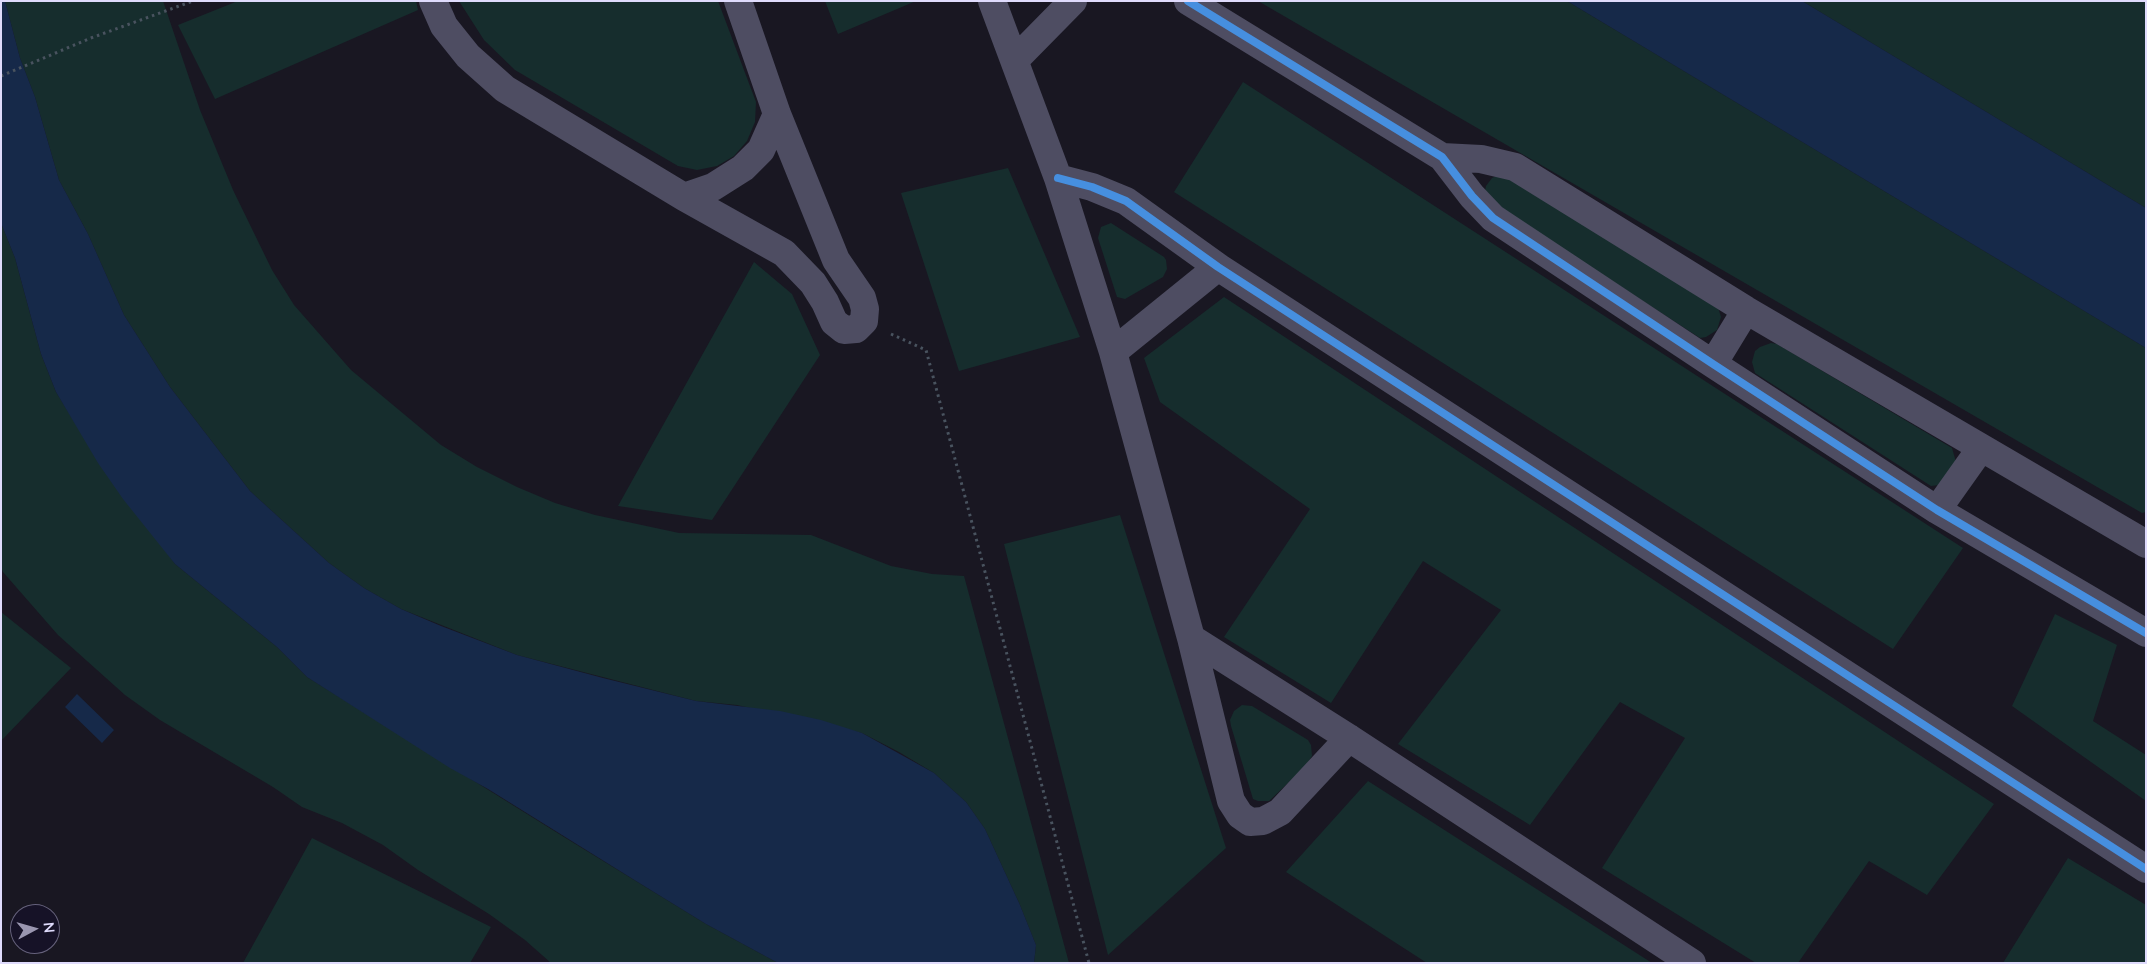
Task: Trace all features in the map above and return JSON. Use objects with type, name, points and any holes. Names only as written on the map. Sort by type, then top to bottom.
[{"type":"street","points":[[433,1],[444,26],[468,56],[505,88],[684,197],[784,253],[813,283],[825,302],[834,322],[844,330],[856,329],[864,321],[865,309],[862,298],[836,260],[777,114],[738,1]]},
{"type":"street","points":[[992,1],[1058,178],[1113,352],[1191,638],[1231,801],[1240,815],[1250,822],[1263,821],[1280,812],[1349,738]]},
{"type":"street","points":[[1015,60],[1073,1]]},
{"type":"street","points":[[1188,1],[1442,157],[1472,196],[1493,218],[1713,364],[1938,510],[2146,633]]},
{"type":"street","points":[[684,197],[713,187],[743,168],[760,150],[777,114]]},
{"type":"street","points":[[1442,157],[1481,159],[1515,167],[1746,310],[2146,544]]},
{"type":"street","points":[[1058,178],[1126,201],[1218,267],[2146,869]]},
{"type":"street","points":[[1113,352],[1218,267]]},
{"type":"street","points":[[1713,364],[1746,310]]},
{"type":"street","points":[[1938,510],[1981,448]]},
{"type":"street","points":[[1191,638],[1349,738],[1692,963]]},
{"type":"path","points":[[1,76],[91,38],[193,1]]},
{"type":"path","points":[[864,321],[926,350],[1089,963]]},
{"type":"green space","points":[[5,1],[163,1],[200,110],[233,190],[272,270],[294,305],[351,370],[441,445],[477,467],[555,503],[595,515],[679,533],[811,535],[891,566],[932,574],[964,576],[1069,963],[1034,963],[1036,945],[985,829],[966,802],[934,773],[899,752],[862,733],[737,705],[696,701],[517,655],[401,609],[364,588],[329,563],[250,491],[170,387],[124,315],[88,234],[59,180],[35,97],[20,58]]},
{"type":"green space","points":[[238,1],[416,1],[418,10],[215,99],[178,25]]},
{"type":"green space","points":[[459,1],[718,1],[756,102],[755,122],[747,141],[734,156],[717,166],[697,170],[678,166],[515,70],[484,40]]},
{"type":"green space","points":[[825,1],[916,1],[838,34]]},
{"type":"green space","points":[[1258,1],[1567,1],[2146,348],[2146,512],[2142,513]]},
{"type":"green space","points":[[1802,1],[2146,1],[2146,208]]},
{"type":"green space","points":[[1243,82],[1963,548],[1893,649],[1174,192]]},
{"type":"green space","points":[[1008,168],[1080,337],[959,371],[901,193]]},
{"type":"green space","points":[[1501,174],[1717,304],[1721,317],[1717,330],[1706,337],[1700,338],[1489,201],[1485,191],[1486,186],[1492,178]]},
{"type":"green space","points":[[1,223],[15,258],[41,354],[56,392],[77,426],[175,564],[277,647],[307,677],[706,924],[778,963],[551,963],[525,940],[489,914],[418,870],[383,845],[342,823],[302,807],[273,787],[160,720],[125,695],[58,635],[3,572],[1,567]]},
{"type":"green space","points":[[1111,223],[1166,260],[1167,269],[1163,277],[1125,299],[1117,297],[1098,238],[1101,227]]},
{"type":"green space","points":[[754,262],[792,294],[820,355],[712,520],[618,506]]},
{"type":"green space","points":[[1224,297],[1994,804],[1927,895],[1869,861],[1798,963],[1756,963],[1602,868],[1685,738],[1620,702],[1530,825],[1398,744],[1501,610],[1423,561],[1331,703],[1224,637],[1310,509],[1160,402],[1144,358]]},
{"type":"green space","points":[[1771,343],[1777,344],[1952,448],[1956,462],[1939,485],[1931,486],[1755,373],[1752,362],[1755,351]]},
{"type":"green space","points":[[1120,515],[1226,848],[1108,955],[1004,544]]},
{"type":"green space","points":[[1,612],[71,668],[1,741]]},
{"type":"green space","points":[[2055,614],[2117,645],[2093,721],[2146,755],[2146,801],[2012,706]]},
{"type":"green space","points":[[1242,705],[1252,706],[1308,740],[1311,745],[1312,756],[1306,766],[1269,801],[1253,799],[1231,726],[1230,720],[1234,711]]},
{"type":"green space","points":[[1368,781],[1652,963],[1427,963],[1286,872]]},
{"type":"green space","points":[[312,838],[491,927],[470,963],[243,963]]},
{"type":"green space","points":[[2068,858],[2146,905],[2146,963],[2003,963]]},
{"type":"water","points":[[1,1],[5,1],[20,58],[35,97],[59,180],[88,234],[124,315],[170,387],[250,491],[329,563],[364,588],[401,609],[441,626],[517,655],[603,678],[696,701],[780,711],[821,720],[862,733],[934,773],[966,802],[985,829],[1036,945],[1034,963],[778,963],[706,924],[488,789],[450,768],[307,677],[277,647],[175,564],[123,499],[98,463],[56,392],[41,354],[15,258],[1,223]]},
{"type":"water","points":[[1567,1],[1802,1],[2146,208],[2146,348]]},
{"type":"water","points":[[77,694],[114,730],[102,743],[65,707]]},
{"type":"cycle path","points":[[1188,1],[1442,157],[1472,196],[1493,218],[1713,364],[1937,510],[2146,633]]},
{"type":"cycle path","points":[[1058,178],[1092,187],[1126,201],[1218,267],[2146,869]]}]
